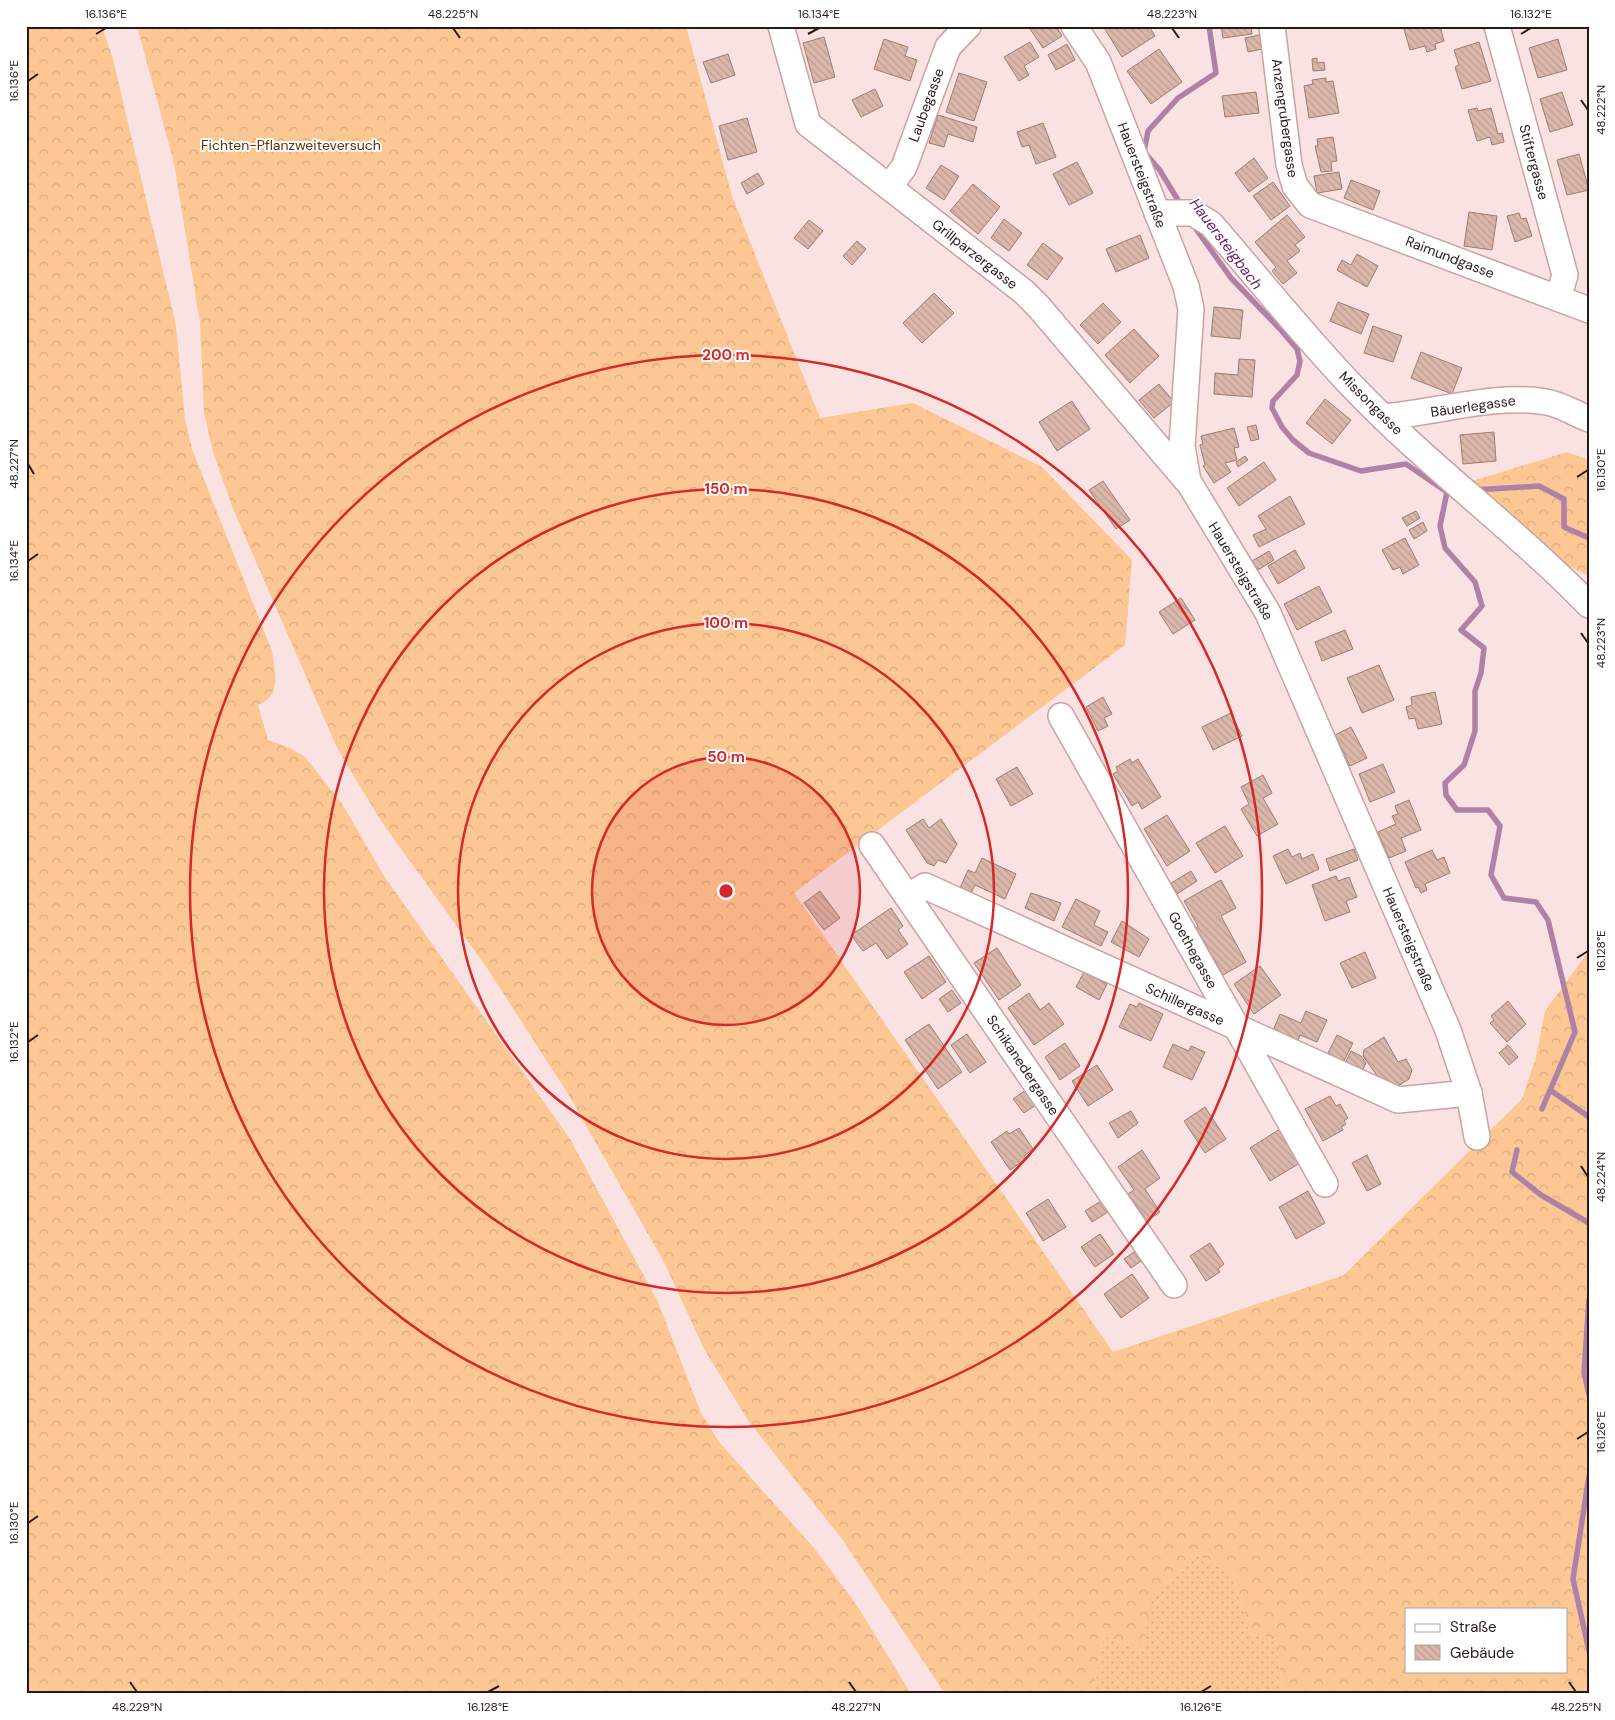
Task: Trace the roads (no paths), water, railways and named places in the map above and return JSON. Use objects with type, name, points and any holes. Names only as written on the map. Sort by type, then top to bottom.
[{"type":"street","name":"Grillparzergasse","points":[[781,26],[808,124],[1024,292],[1188,481]]},
{"type":"street","name":"Laubegasse","points":[[890,186],[904,167],[948,47],[968,26]]},
{"type":"street","name":"Hauersteigstraße","points":[[1074,26],[1098,62],[1170,213],[1191,309],[1182,446],[1188,481],[1268,613],[1448,1030],[1469,1093],[1477,1137]]},
{"type":"street","name":"Anzengrubergasse","points":[[1272,26],[1289,165],[1295,186],[1310,205]]},
{"type":"street","name":"Stiftergasse","points":[[1497,26],[1565,275],[1558,298]]},
{"type":"street","name":"Raimundgasse","points":[[1310,205],[1589,310]]},
{"type":"street","name":"Missongasse","points":[[1170,213],[1193,213],[1211,224],[1352,387],[1468,496],[1565,581],[1589,605]]},
{"type":"street","name":"Bäuerlegasse","points":[[1383,417],[1409,415],[1516,398],[1548,402],[1589,419]]},
{"type":"street","name":"Goethegasse","points":[[1061,716],[1325,1184]]},
{"type":"street","name":"Schikanedergasse","points":[[872,845],[1174,1285]]},
{"type":"street","name":"Schillergasse","points":[[908,897],[925,886],[1398,1100],[1469,1093]]},
{"type":"waterway","name":"Hauersteigbach","points":[[1181,205],[1159,169],[1144,152],[1148,131],[1178,98],[1216,73],[1209,26]]},
{"type":"waterway","name":"Hauersteigbach","points":[[1191,222],[1231,278],[1297,349],[1300,361],[1297,375],[1273,401],[1272,408],[1282,427],[1293,440],[1309,453],[1361,471],[1406,464],[1447,492],[1440,526],[1445,548],[1475,582],[1482,606],[1461,630],[1484,648],[1481,673],[1475,691],[1475,731],[1464,765],[1445,783],[1446,795],[1457,810],[1488,810],[1500,826],[1491,875],[1504,898],[1536,902],[1548,920],[1575,1032],[1542,1109]]},
{"type":"waterway","points":[[1474,490],[1539,486],[1564,499],[1564,527],[1589,538]]},
{"type":"waterway","points":[[1550,1090],[1589,1117]]},
{"type":"waterway","name":"Hauersteigbach","points":[[1517,1150],[1512,1172],[1541,1195],[1589,1223]]},
{"type":"waterway","name":"Hauersteigbach","points":[[1589,1299],[1584,1373],[1589,1395]]},
{"type":"waterway","name":"Hauersteigbach","points":[[1589,1476],[1573,1579],[1589,1651]]},
{"type":"park label","name":"Fichten-Pflanzweiteversuch","points":[[291,145]]}]
